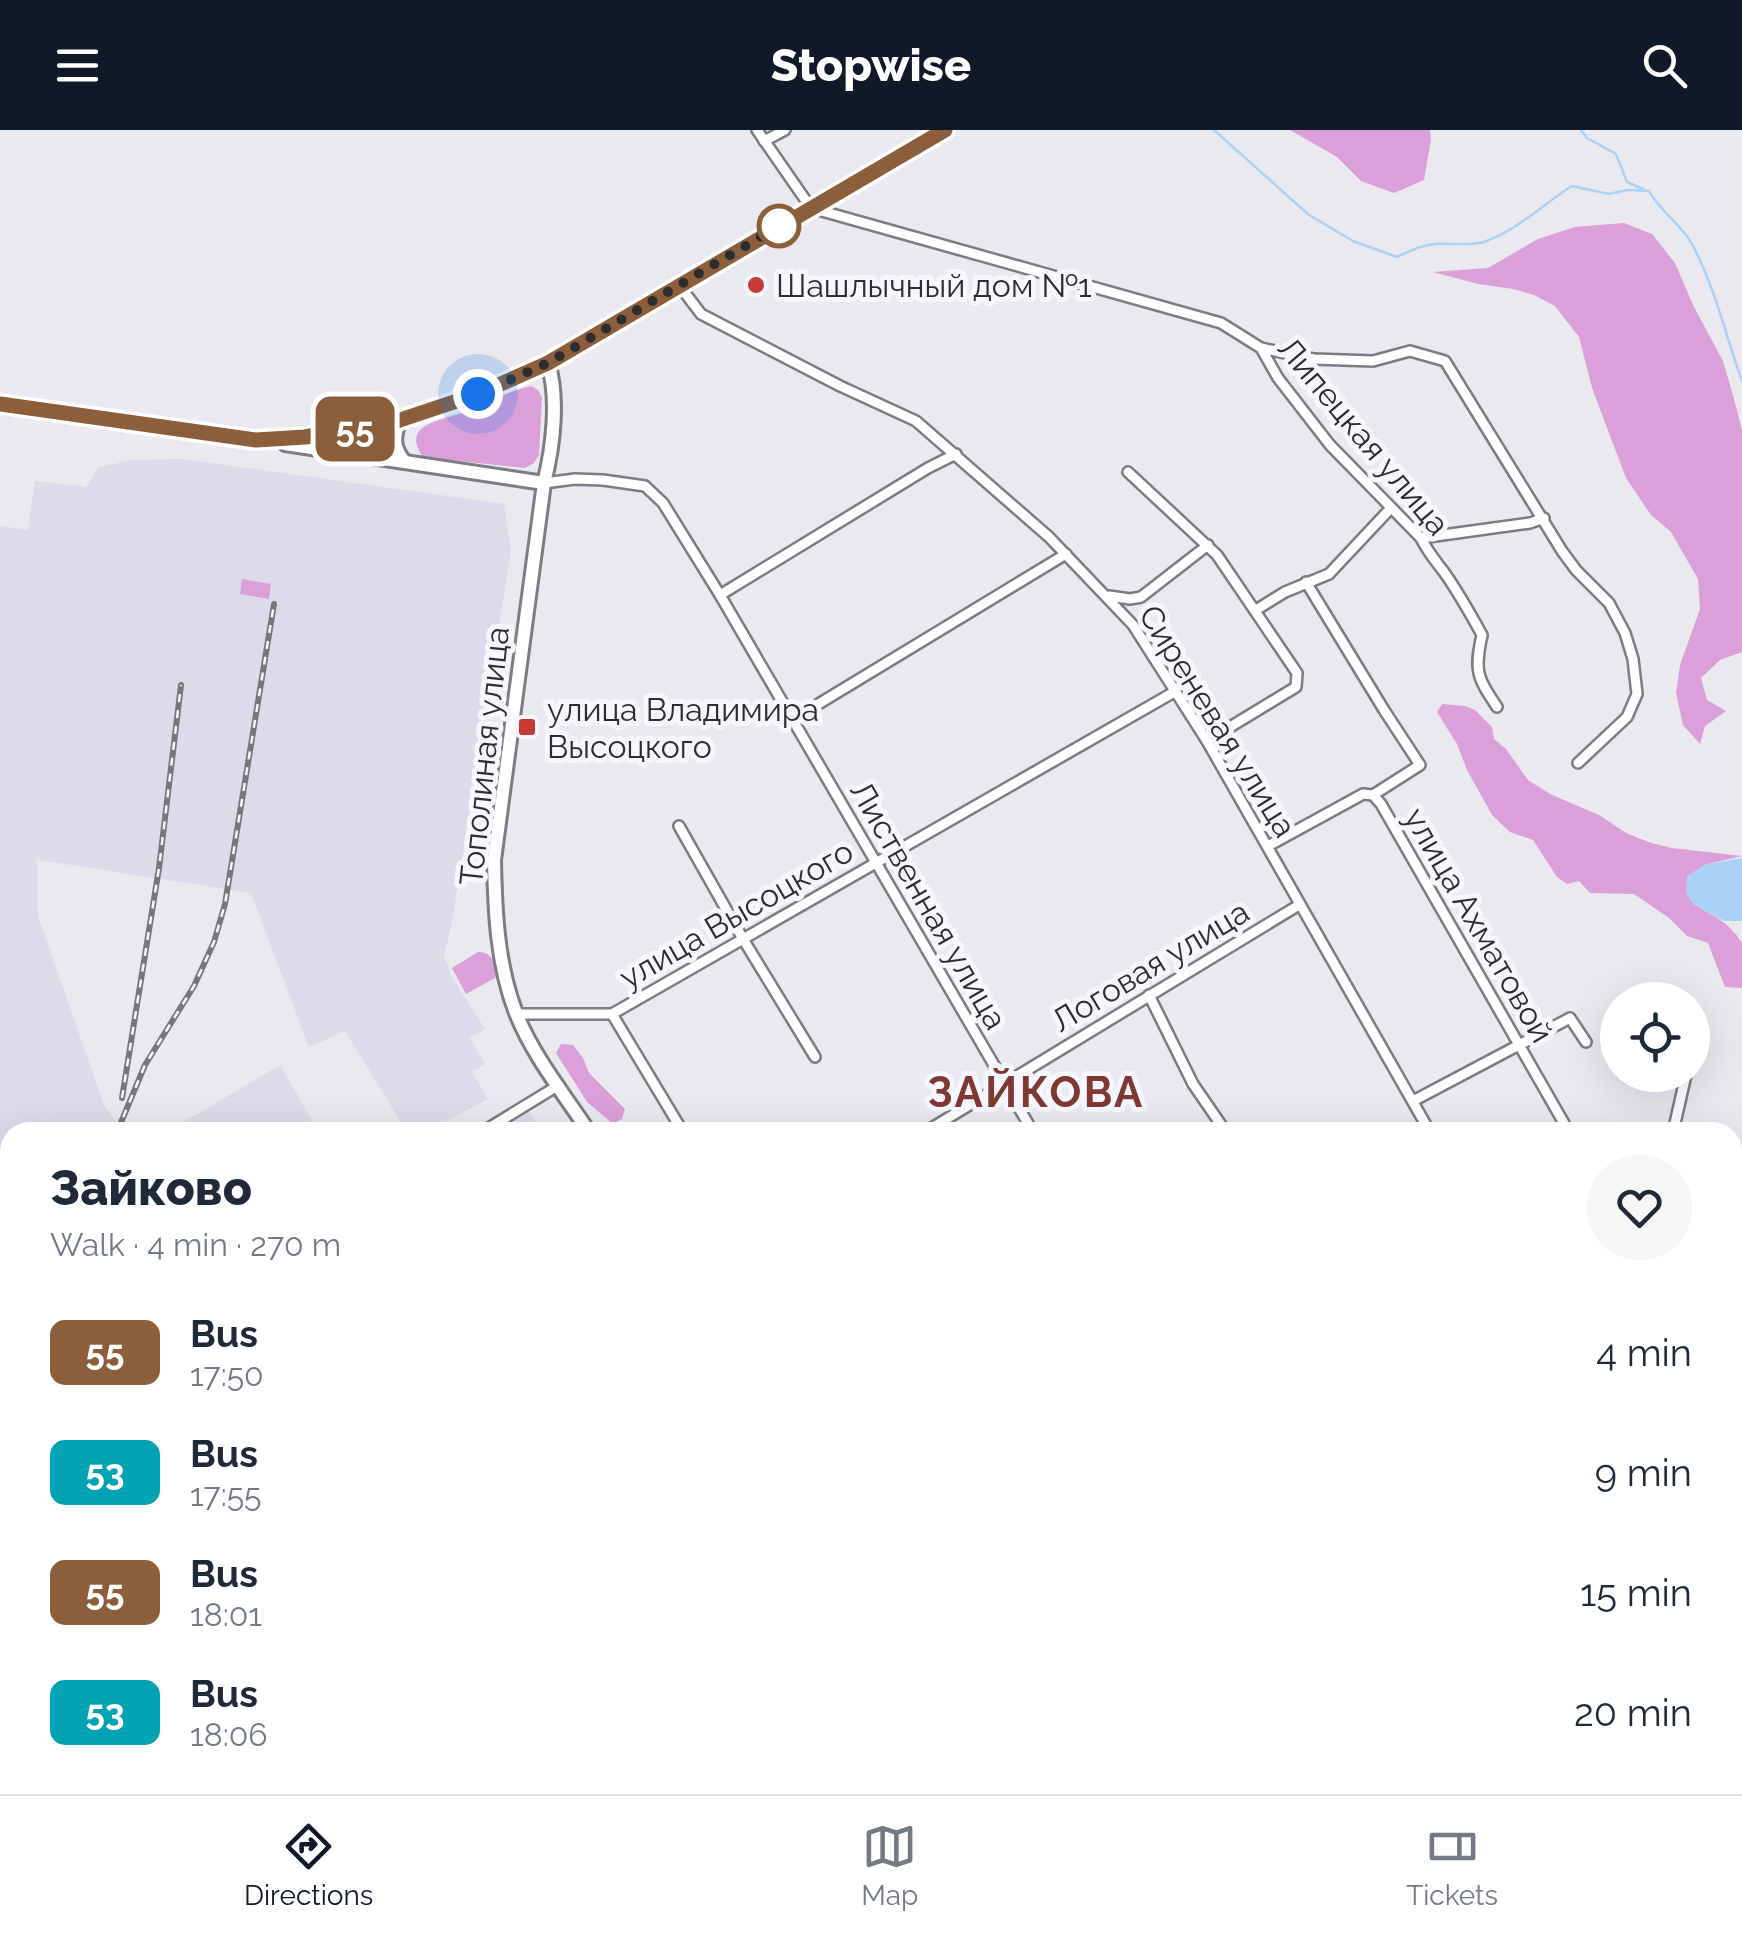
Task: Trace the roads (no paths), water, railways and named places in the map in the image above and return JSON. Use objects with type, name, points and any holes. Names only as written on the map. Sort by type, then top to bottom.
[{"type":"main road","points":[[256,440],[305,437],[400,420],[478,394],[548,363],[945,130]]},
{"type":"main road","name":"Тополиная улица","points":[[548,363],[554,382],[550,459],[494,860],[495,920],[517,1014],[534,1050],[583,1122]]},
{"type":"main road","points":[[0,404],[544,483]]},
{"type":"main road","points":[[400,420],[395,434],[396,450],[404,462]]},
{"type":"street","points":[[758,130],[811,208]]},
{"type":"street","points":[[764,141],[785,130]]},
{"type":"street","name":"Липецкая улица","points":[[811,208],[1221,324],[1261,348],[1278,378],[1330,444],[1421,538],[1467,606],[1482,635],[1477,658],[1479,680],[1497,706]]},
{"type":"street","name":"Сиреневая улица","points":[[679,285],[701,314],[916,421],[1066,554],[1134,624],[1207,741],[1424,1122]]},
{"type":"street","points":[[1261,348],[1314,359],[1373,360],[1410,352],[1445,361],[1576,570],[1610,604],[1634,659],[1637,694],[1626,716],[1578,763]]},
{"type":"street","points":[[720,595],[956,454]]},
{"type":"street","points":[[1128,472],[1217,554],[1296,673],[1296,688],[1207,741]]},
{"type":"street","name":"Лиственная улица","points":[[544,483],[575,479],[645,486],[664,503],[1027,1122]]},
{"type":"street","points":[[1256,610],[1328,574],[1390,509]]},
{"type":"street","points":[[1421,538],[1530,524],[1544,518]]},
{"type":"street","points":[[1107,596],[1141,598],[1208,545]]},
{"type":"street","points":[[792,720],[1066,554]]},
{"type":"street","points":[[1306,582],[1420,765],[1372,794]]},
{"type":"street","name":"улица Высоцкого","points":[[517,1014],[612,1014],[1176,690]]},
{"type":"street","name":"улица Ахматовой","points":[[1268,846],[1363,794],[1372,794],[1427,882],[1562,1122]]},
{"type":"street","points":[[679,826],[815,1057]]},
{"type":"street","name":"Логовая улица","points":[[941,1122],[1299,904]]},
{"type":"street","points":[[1150,995],[1193,1084],[1219,1122]]},
{"type":"street","points":[[612,1014],[677,1122]]},
{"type":"street","points":[[1412,1100],[1570,1018],[1586,1042]]},
{"type":"street","points":[[498,1122],[559,1085]]},
{"type":"street","points":[[1675,1122],[1682,1092]]},
{"type":"water","points":[[1742,858],[1742,921],[1724,921],[1693,904],[1686,893],[1687,876],[1704,865]]},
{"type":"waterway","points":[[1214,130],[1309,215],[1353,241],[1397,257],[1430,245],[1484,242],[1519,224],[1572,186],[1609,194],[1649,191],[1683,231],[1701,262],[1742,381]]},
{"type":"waterway","points":[[1581,130],[1587,138],[1616,154],[1627,182],[1643,189]]},
{"type":"railway","points":[[121,1122],[145,1065],[194,986],[214,942],[225,904],[274,604]]},
{"type":"railway","points":[[122,1098],[159,868],[181,685]]},
{"type":"place","name":"Шашлычный дом №1","points":[[756,285]]},
{"type":"place","name":"улица Владимира Высоцкого","points":[[527,727]]},
{"type":"district","name":"ЗАЙКОВА","points":[[1036,1092]]}]
